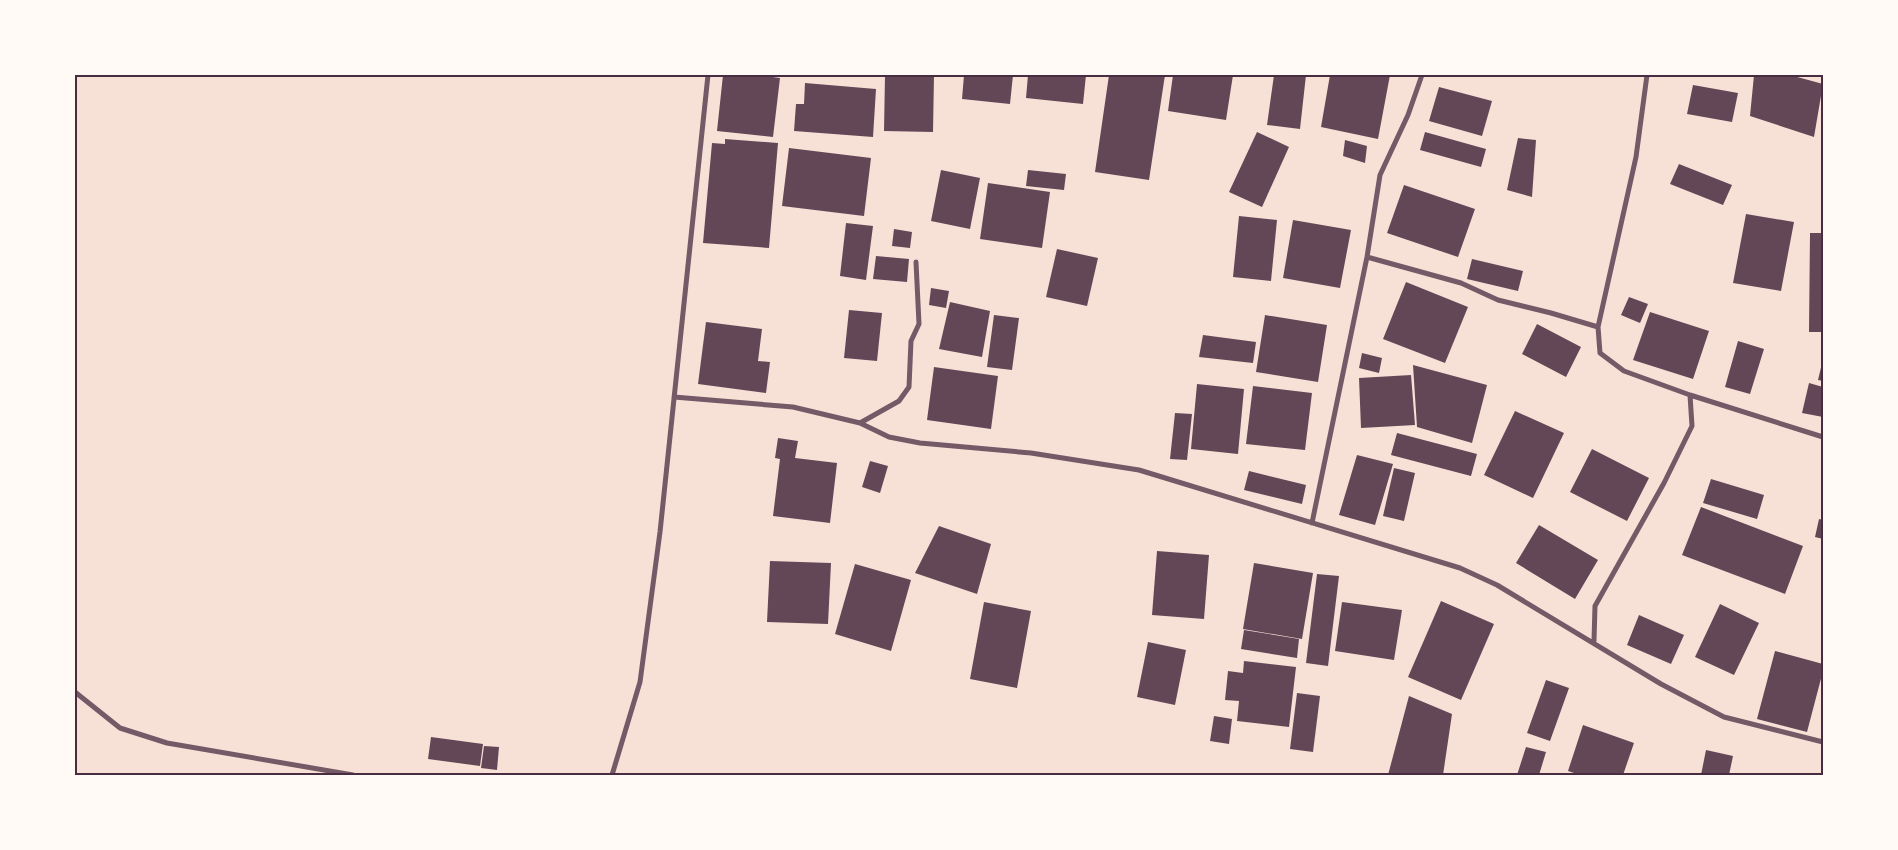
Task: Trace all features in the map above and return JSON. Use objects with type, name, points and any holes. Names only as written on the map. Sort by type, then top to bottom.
[{"type":"street","points":[[612,775],[640,682],[660,532],[708,75]]},
{"type":"street","points":[[1312,523],[1367,257],[1380,175],[1408,115],[1422,75]]},
{"type":"street","points":[[1647,75],[1636,157],[1598,328],[1600,353],[1624,371],[1690,395],[1823,437]]},
{"type":"street","points":[[1367,257],[1461,284],[1498,300],[1551,313],[1598,328]]},
{"type":"street","points":[[860,423],[898,401],[909,387],[911,340],[919,324],[916,262]]},
{"type":"street","points":[[1594,642],[1595,606],[1664,483],[1692,426],[1690,395]]},
{"type":"street","points":[[674,397],[793,408],[860,423],[889,437],[920,443],[1031,453],[1139,470],[1460,568],[1497,585],[1661,684],[1724,717],[1823,742]]},
{"type":"street","points":[[75,692],[120,728],[167,743],[353,775]]},
{"type":"building","points":[[723,75],[759,75],[780,78],[773,137],[717,131]]},
{"type":"building","points":[[885,75],[934,75],[933,132],[884,131]]},
{"type":"building","points":[[964,75],[1013,75],[1010,104],[962,99]]},
{"type":"building","points":[[1028,75],[1086,75],[1083,104],[1026,98]]},
{"type":"building","points":[[1109,75],[1165,75],[1149,180],[1095,172]]},
{"type":"building","points":[[1173,75],[1233,75],[1226,120],[1168,111]]},
{"type":"building","points":[[1274,75],[1306,75],[1300,129],[1267,125]]},
{"type":"building","points":[[1330,75],[1390,75],[1378,139],[1321,127]]},
{"type":"building","points":[[1754,75],[1790,75],[1823,84],[1814,137],[1750,116]]},
{"type":"building","points":[[805,83],[876,89],[873,137],[794,131],[796,104],[804,104]]},
{"type":"building","points":[[1693,85],[1738,93],[1732,122],[1687,114]]},
{"type":"building","points":[[1439,87],[1492,101],[1482,136],[1429,121]]},
{"type":"building","points":[[1257,132],[1289,147],[1262,207],[1229,192]]},
{"type":"building","points":[[1425,132],[1486,149],[1481,167],[1420,150]]},
{"type":"building","points":[[1518,138],[1536,140],[1532,197],[1507,190]]},
{"type":"building","points":[[725,139],[778,143],[769,248],[703,243],[712,143],[725,144]]},
{"type":"building","points":[[1345,140],[1367,146],[1365,163],[1343,156]]},
{"type":"building","points":[[789,148],[871,158],[864,216],[782,206]]},
{"type":"building","points":[[1679,164],[1732,185],[1723,205],[1670,184]]},
{"type":"building","points":[[941,170],[980,178],[970,229],[931,221]]},
{"type":"building","points":[[1028,170],[1066,174],[1064,190],[1026,186]]},
{"type":"building","points":[[988,183],[1050,192],[1042,248],[980,239]]},
{"type":"building","points":[[1404,185],[1475,209],[1458,257],[1387,233]]},
{"type":"building","points":[[1746,214],[1794,222],[1781,291],[1733,283]]},
{"type":"building","points":[[1239,216],[1277,220],[1271,281],[1233,277]]},
{"type":"building","points":[[1293,220],[1351,230],[1340,288],[1283,278]]},
{"type":"building","points":[[846,223],[873,226],[866,280],[840,276]]},
{"type":"building","points":[[894,229],[912,232],[910,248],[892,246]]},
{"type":"building","points":[[1810,233],[1823,233],[1823,332],[1809,332]]},
{"type":"building","points":[[1057,249],[1098,258],[1087,306],[1046,297]]},
{"type":"building","points":[[876,256],[909,259],[907,282],[873,279]]},
{"type":"building","points":[[1472,259],[1523,271],[1518,291],[1467,279]]},
{"type":"building","points":[[1406,282],[1468,307],[1445,363],[1383,339]]},
{"type":"building","points":[[931,288],[949,291],[946,308],[929,305]]},
{"type":"building","points":[[1629,297],[1648,304],[1640,323],[1621,315]]},
{"type":"building","points":[[950,302],[990,311],[982,357],[939,349]]},
{"type":"building","points":[[849,310],[882,313],[877,361],[844,358]]},
{"type":"building","points":[[1650,312],[1709,331],[1693,379],[1633,360]]},
{"type":"building","points":[[994,315],[1019,318],[1012,370],[987,367]]},
{"type":"building","points":[[1265,315],[1327,325],[1318,382],[1256,372]]},
{"type":"building","points":[[706,322],[762,329],[758,361],[770,362],[766,393],[698,384]]},
{"type":"building","points":[[1537,324],[1581,347],[1566,377],[1522,354]]},
{"type":"building","points":[[1203,335],[1256,342],[1253,363],[1199,357]]},
{"type":"building","points":[[1738,341],[1764,349],[1750,394],[1725,387]]},
{"type":"building","points":[[1362,353],[1382,358],[1379,373],[1359,368]]},
{"type":"building","points":[[1823,359],[1823,381],[1818,380]]},
{"type":"building","points":[[1413,365],[1487,385],[1472,443],[1417,427]]},
{"type":"building","points":[[934,367],[998,376],[991,429],[927,420]]},
{"type":"building","points":[[1411,375],[1415,425],[1361,428],[1359,378]]},
{"type":"building","points":[[1809,383],[1823,387],[1823,417],[1802,413]]},
{"type":"building","points":[[1197,384],[1244,389],[1238,454],[1191,449]]},
{"type":"building","points":[[1253,386],[1312,393],[1305,450],[1246,444]]},
{"type":"building","points":[[1515,411],[1564,433],[1533,498],[1484,475]]},
{"type":"building","points":[[1175,413],[1192,414],[1187,460],[1170,459]]},
{"type":"building","points":[[1397,433],[1477,454],[1471,476],[1391,455]]},
{"type":"building","points":[[778,438],[798,441],[795,458],[837,463],[830,523],[773,516],[780,459],[775,458]]},
{"type":"building","points":[[1592,449],[1649,478],[1627,521],[1570,492]]},
{"type":"building","points":[[1357,455],[1393,464],[1375,525],[1339,515]]},
{"type":"building","points":[[870,461],[888,466],[880,493],[862,487]]},
{"type":"building","points":[[1394,468],[1415,473],[1404,521],[1383,516]]},
{"type":"building","points":[[1249,471],[1306,485],[1302,504],[1244,490]]},
{"type":"building","points":[[1711,479],[1764,495],[1757,519],[1703,503]]},
{"type":"building","points":[[1701,507],[1803,546],[1785,594],[1682,555]]},
{"type":"building","points":[[1819,519],[1823,520],[1823,539],[1815,537]]},
{"type":"building","points":[[1539,525],[1598,560],[1575,599],[1516,563]]},
{"type":"building","points":[[939,526],[991,544],[977,594],[915,573]]},
{"type":"building","points":[[1157,551],[1209,555],[1204,619],[1152,615]]},
{"type":"building","points":[[770,561],[831,563],[828,624],[767,622]]},
{"type":"building","points":[[1254,563],[1313,573],[1302,639],[1243,629]]},
{"type":"building","points":[[855,564],[911,580],[891,651],[835,634]]},
{"type":"building","points":[[1317,574],[1339,576],[1328,666],[1306,663]]},
{"type":"building","points":[[1441,601],[1494,624],[1461,700],[1408,677]]},
{"type":"building","points":[[984,602],[1031,611],[1017,688],[970,679]]},
{"type":"building","points":[[1342,602],[1402,610],[1394,660],[1335,651]]},
{"type":"building","points":[[1720,604],[1759,623],[1734,675],[1695,657]]},
{"type":"building","points":[[1639,615],[1684,635],[1671,664],[1627,645]]},
{"type":"building","points":[[1244,630],[1299,639],[1297,658],[1241,649]]},
{"type":"building","points":[[1148,642],[1186,650],[1175,705],[1137,697]]},
{"type":"building","points":[[1775,651],[1823,664],[1823,671],[1807,732],[1757,719]]},
{"type":"building","points":[[1244,661],[1296,667],[1289,727],[1237,721],[1239,701],[1225,700],[1228,671],[1243,673]]},
{"type":"building","points":[[1546,680],[1569,688],[1550,741],[1527,733]]},
{"type":"building","points":[[1297,693],[1320,696],[1313,752],[1290,749]]},
{"type":"building","points":[[1409,696],[1452,714],[1443,775],[1388,775]]},
{"type":"building","points":[[1214,716],[1232,719],[1229,744],[1210,741]]},
{"type":"building","points":[[1583,725],[1634,743],[1623,775],[1580,775],[1568,771]]},
{"type":"building","points":[[431,737],[483,744],[480,766],[428,759]]},
{"type":"building","points":[[484,746],[499,747],[497,770],[481,768]]},
{"type":"building","points":[[1526,747],[1546,752],[1539,775],[1517,775]]},
{"type":"building","points":[[1706,750],[1733,756],[1729,775],[1701,775]]}]
